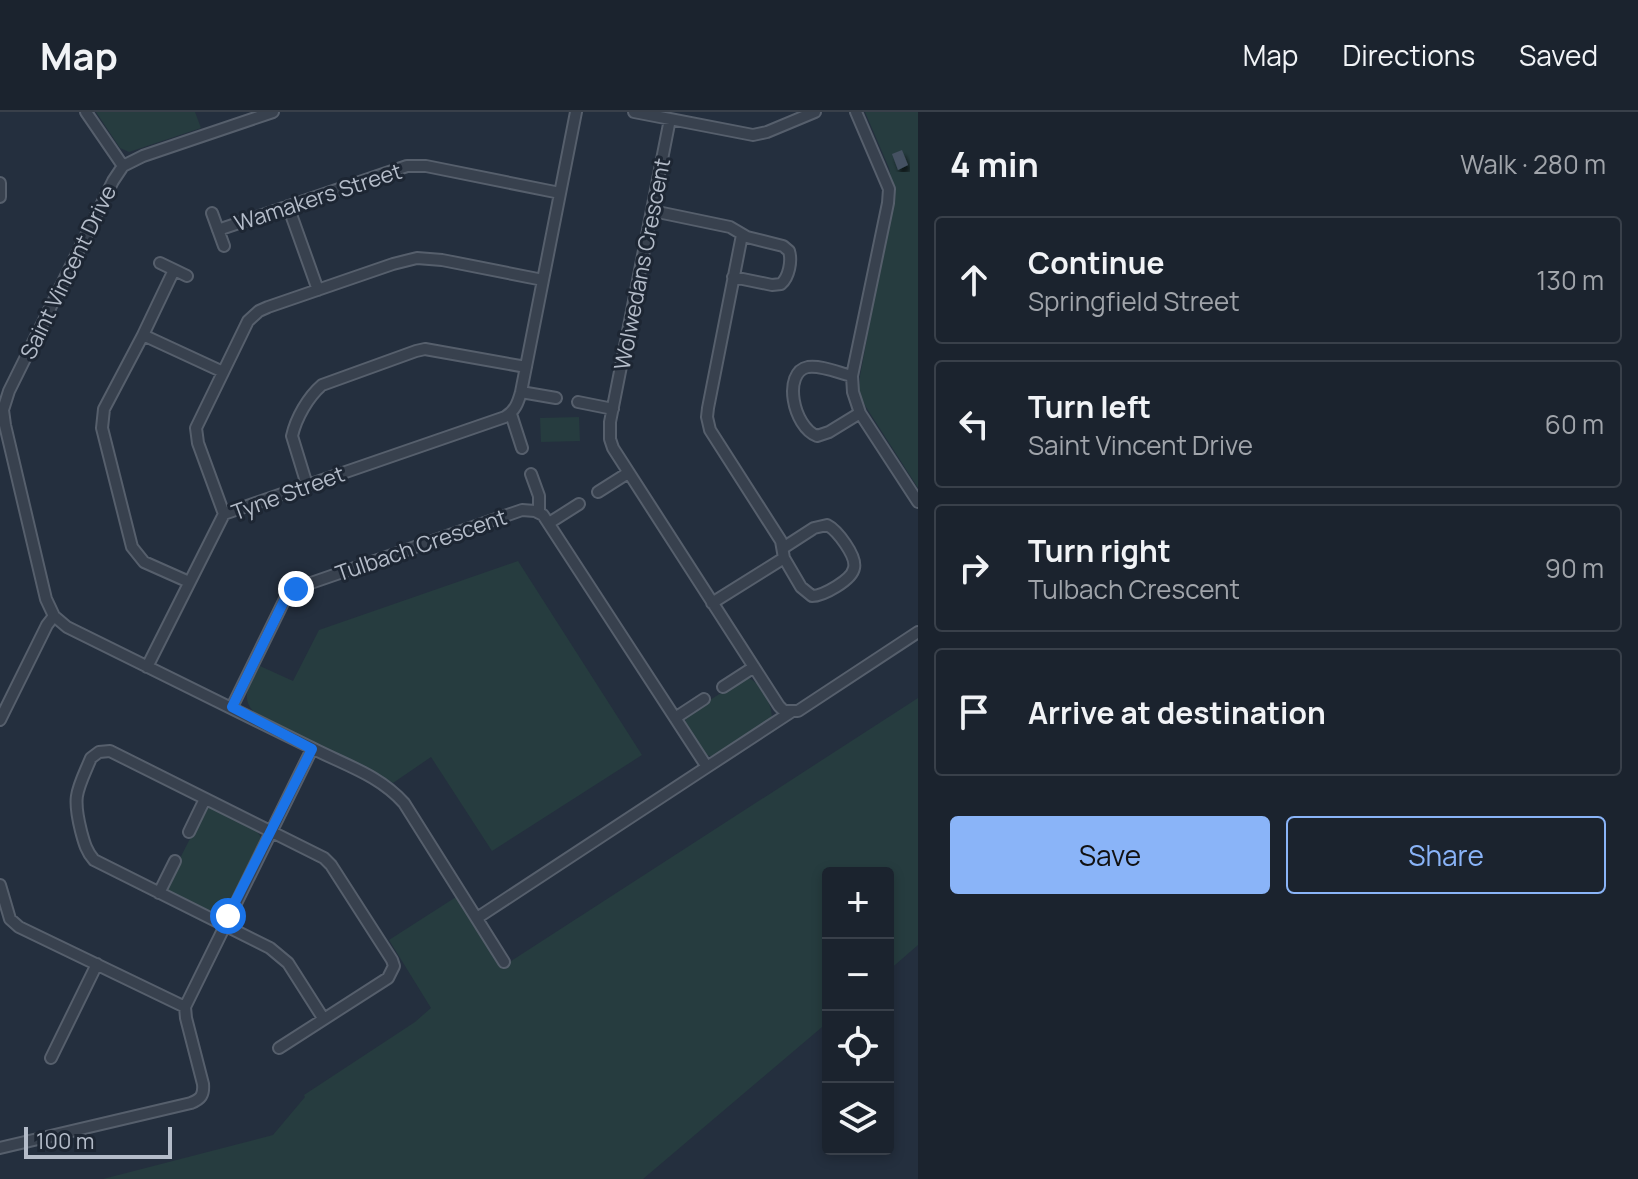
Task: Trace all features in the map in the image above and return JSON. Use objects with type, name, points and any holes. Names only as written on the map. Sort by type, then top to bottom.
[{"type":"street","points":[[86,112],[123,166]]},
{"type":"street","name":"Saint Vincent Drive","points":[[54,616],[44,591],[2,410],[9,391],[123,166],[143,156],[273,112]]},
{"type":"street","points":[[522,448],[511,414],[521,392],[576,112]]},
{"type":"street","points":[[634,112],[753,135],[815,112]]},
{"type":"street","points":[[856,112],[889,189],[852,376],[853,392],[860,413],[918,502]]},
{"type":"street","name":"Wolwedans Crescent","points":[[670,119],[610,422],[610,439],[628,473],[779,706],[791,712]]},
{"type":"street","name":"Wamakers Street","points":[[218,230],[398,168],[416,165],[560,193]]},
{"type":"street","points":[[0,183],[0,197]]},
{"type":"street","points":[[288,206],[318,290]]},
{"type":"street","points":[[653,211],[730,227],[754,240],[786,248],[790,256],[785,281],[777,285],[733,277]]},
{"type":"street","name":"Wamakers Street","points":[[212,213],[224,246]]},
{"type":"street","points":[[712,603],[783,553],[814,528],[827,525],[837,533],[854,561],[854,569],[850,576],[823,594],[812,596],[801,587],[783,553],[781,541],[710,430],[708,408],[742,235]]},
{"type":"street","points":[[224,514],[196,434],[198,422],[253,315],[268,307],[417,258],[543,280]]},
{"type":"street","points":[[160,263],[187,276]]},
{"type":"street","points":[[174,270],[104,409],[102,428],[132,547],[144,562],[189,582]]},
{"type":"street","points":[[143,335],[223,372]]},
{"type":"street","points":[[307,485],[292,436],[310,396],[322,385],[425,349],[526,367]]},
{"type":"street","points":[[852,376],[814,367],[802,369],[795,380],[793,405],[807,430],[817,436],[860,413]]},
{"type":"street","points":[[521,392],[556,398]]},
{"type":"street","points":[[578,402],[613,409]]},
{"type":"street","name":"Tyne Street","points":[[147,667],[224,514],[511,414]]},
{"type":"street","points":[[598,492],[628,473]]},
{"type":"street","name":"Tulbach Crescent","points":[[531,474],[539,496],[539,512]]},
{"type":"street","points":[[549,523],[579,504]]},
{"type":"street","name":"Tulbach Crescent","points":[[232,707],[284,601],[296,589],[522,510],[531,510],[539,512],[549,523],[707,767]]},
{"type":"street","points":[[0,720],[4,700],[54,616],[67,627],[391,788],[404,803],[504,962]]},
{"type":"street","points":[[477,918],[918,632]]},
{"type":"street","points":[[723,687],[754,667]]},
{"type":"street","points":[[675,718],[704,699]]},
{"type":"street","points":[[0,1148],[191,1103],[200,1098],[203,1084],[185,1007],[312,749]]},
{"type":"street","points":[[279,1048],[388,978],[394,966],[392,960],[324,858],[110,751],[99,752],[91,758],[75,800],[86,848],[94,860],[270,948],[288,963],[323,1018]]},
{"type":"street","points":[[189,832],[205,799]]},
{"type":"street","points":[[159,893],[175,861]]},
{"type":"street","points":[[0,885],[10,919],[19,927],[185,1007]]},
{"type":"street","points":[[0,928],[10,919]]},
{"type":"street","points":[[51,1058],[97,964]]},
{"type":"green space","points":[[96,112],[195,112],[201,128],[129,152],[120,148]]},
{"type":"green space","points":[[865,112],[918,112],[918,488],[859,393],[894,192],[889,168]]},
{"type":"green space","points":[[579,417],[580,441],[541,442],[540,418]]},
{"type":"green space","points":[[518,561],[642,755],[492,851],[431,757],[393,783],[253,711],[249,705],[248,688],[260,666],[293,681],[319,630]]},
{"type":"green space","points":[[746,677],[765,694],[772,719],[713,757],[706,755],[686,724],[685,716]]},
{"type":"green space","points":[[918,698],[918,945],[894,966],[894,867],[822,867],[822,1027],[643,1179],[103,1179],[273,1135],[304,1095],[415,1022],[431,1008],[389,940],[456,897],[502,967]]},
{"type":"green space","points":[[207,805],[256,830],[261,837],[226,910],[216,915],[164,890]]},
{"type":"building","points":[[902,150],[908,165],[898,170],[892,154]]},
{"type":"route","points":[[228,916],[312,749],[232,707],[284,601],[296,589]]}]
